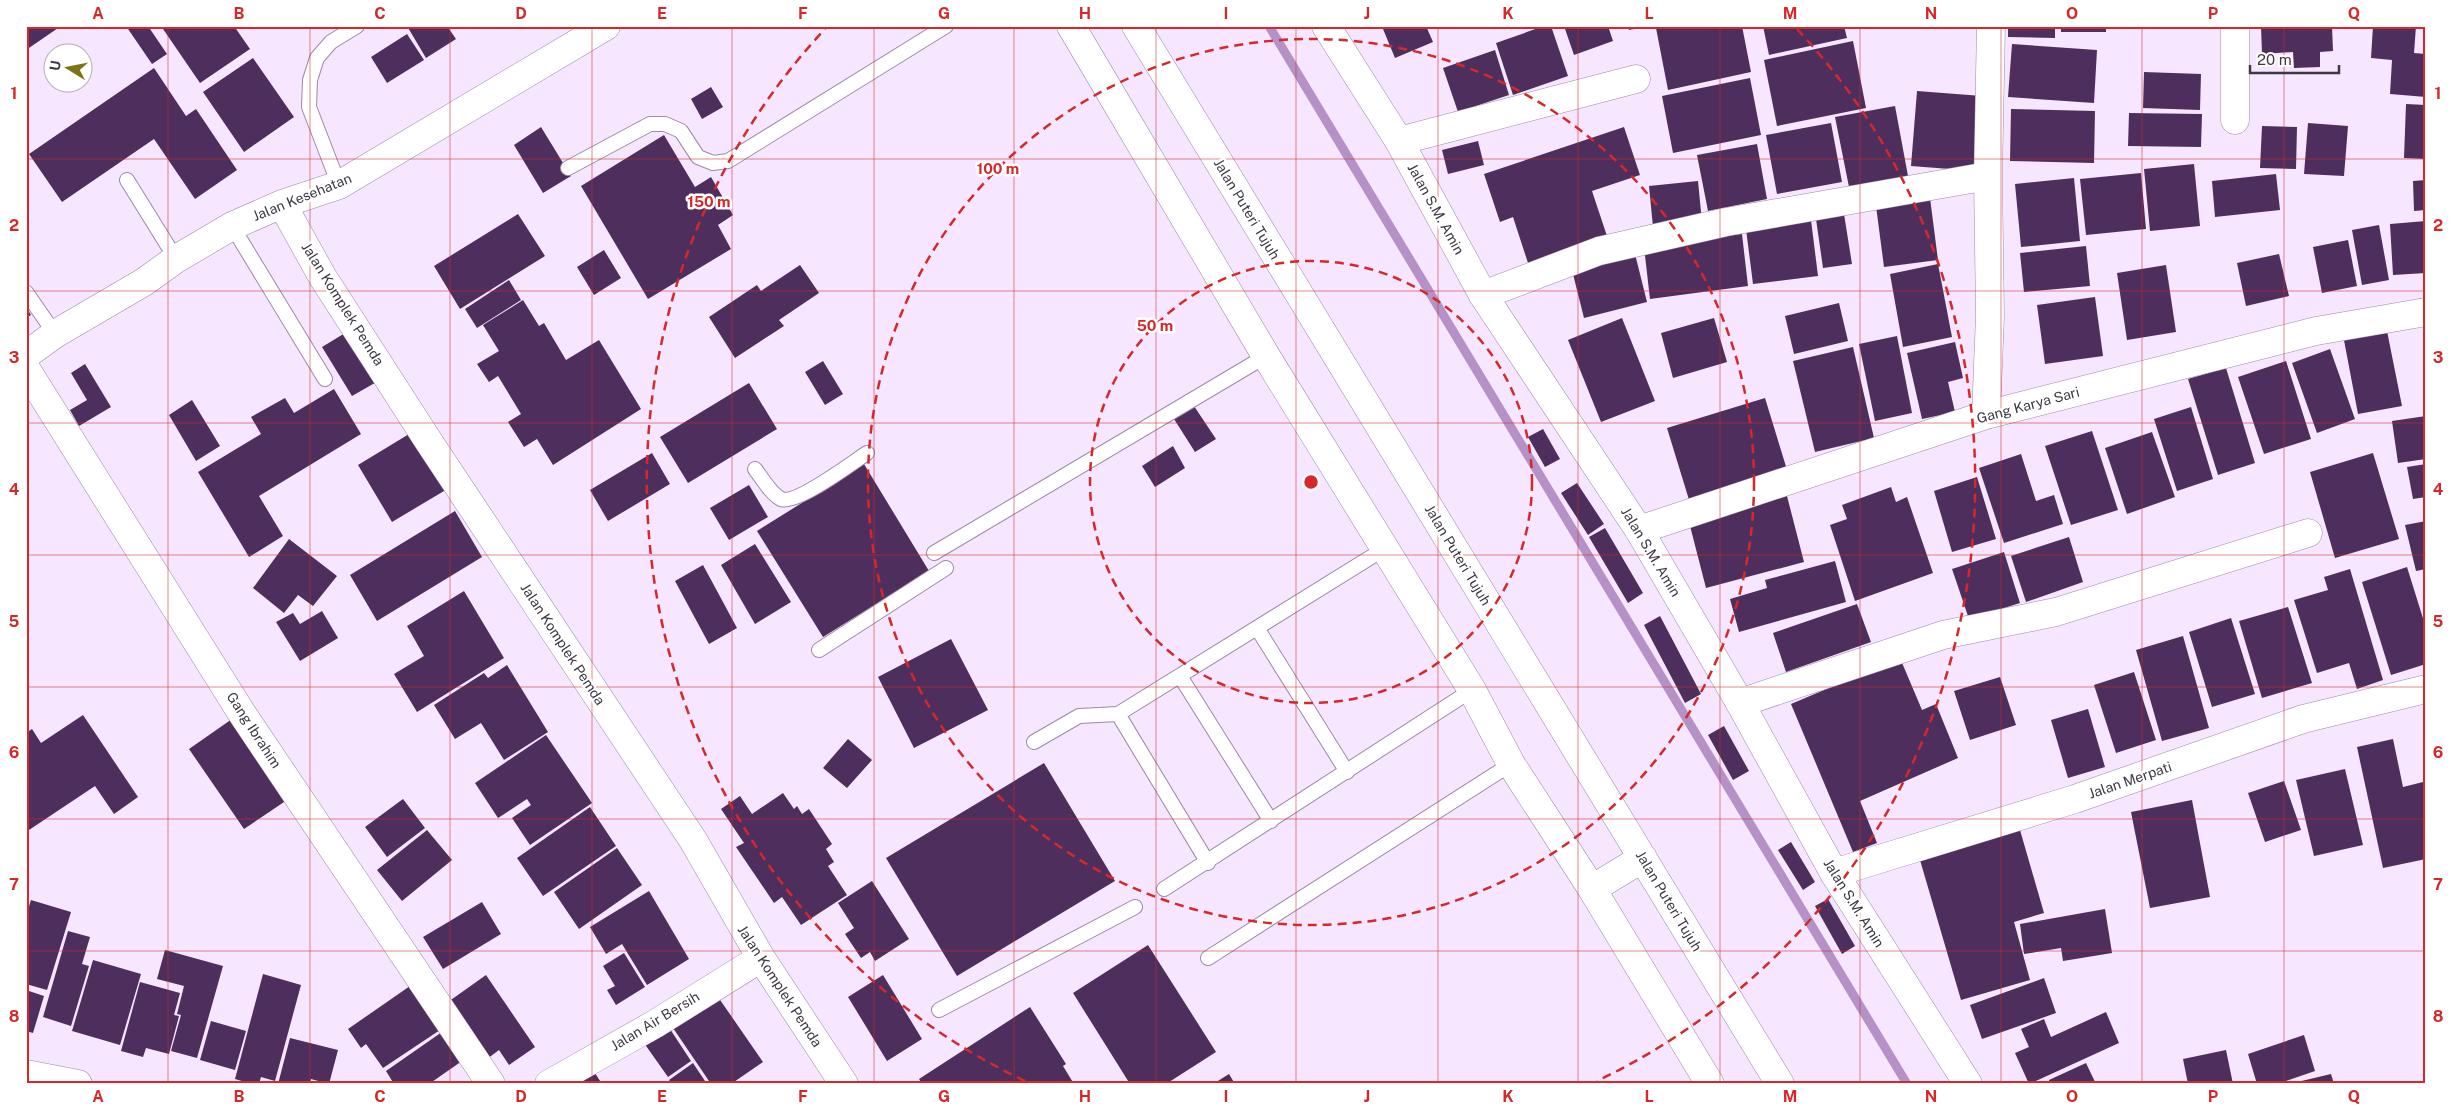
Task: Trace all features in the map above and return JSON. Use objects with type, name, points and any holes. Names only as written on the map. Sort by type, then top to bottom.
[{"type":"main road","name":"Jalan Kesehatan","points":[[26,356],[55,334],[144,282],[176,259],[232,226],[282,204],[338,185],[606,26]]},
{"type":"main road","points":[[1071,26],[1266,356],[1472,690],[1511,764],[1592,889],[1710,1084]]},
{"type":"main road","name":"Jalan Puteri Tujuh","points":[[1136,26],[1780,1084]]},
{"type":"main road","name":"Jalan S.M. Amin","points":[[1326,26],[1399,141],[1483,295],[1639,530],[1740,703],[1834,873],[1968,1084]]},
{"type":"main road","points":[[1986,415],[1990,316],[1988,176],[1991,26]]},
{"type":"main road","points":[[2234,120],[2235,26]]},
{"type":"main road","points":[[1399,141],[1636,78]]},
{"type":"main road","points":[[1483,295],[1599,251],[1726,222],[1988,176]]},
{"type":"main road","name":"Jalan Komplek Pemda","points":[[282,204],[322,276],[429,442],[693,840],[761,958],[844,1084]]},
{"type":"main road","name":"Gang Karya Sari","points":[[1639,530],[1986,415],[2316,332],[2379,319],[2426,312]]},
{"type":"main road","name":"Gang Ibrahim","points":[[26,369],[241,712],[491,1084]]},
{"type":"main road","points":[[1740,703],[1944,635],[2056,612],[2308,533]]},
{"type":"main road","name":"Jalan Merpati","points":[[1834,873],[2075,799],[2303,719],[2426,689]]},
{"type":"main road","points":[[1592,889],[1643,858]]},
{"type":"main road","name":"Jalan Air Bersih","points":[[549,1084],[655,1024],[761,958]]},
{"type":"main road","points":[[26,1074],[78,1084]]},
{"type":"lane","points":[[338,185],[308,107],[310,80],[317,58],[331,42],[357,26]]},
{"type":"lane","points":[[568,168],[650,124],[665,124],[681,131],[698,157],[713,163],[728,161],[946,26]]},
{"type":"lane","points":[[127,180],[176,259]]},
{"type":"lane","points":[[232,226],[325,379]]},
{"type":"lane","points":[[26,292],[55,334]]},
{"type":"lane","points":[[934,553],[1266,356]]},
{"type":"lane","points":[[755,469],[777,496],[783,500],[803,494],[867,454]]},
{"type":"lane","points":[[1034,742],[1079,716],[1118,714],[1384,549]]},
{"type":"lane","points":[[820,650],[946,568]]},
{"type":"lane","points":[[1257,628],[1348,772]]},
{"type":"lane","points":[[1180,676],[1271,821]]},
{"type":"lane","points":[[1164,889],[1208,863],[1472,690]]},
{"type":"lane","points":[[1118,714],[1208,863]]},
{"type":"lane","points":[[1208,958],[1511,764]]},
{"type":"lane","points":[[939,1010],[1135,907]]},
{"type":"building","points":[[26,26],[61,26],[26,50]]},
{"type":"building","points":[[126,26],[148,26],[167,54],[152,64]]},
{"type":"building","points":[[161,26],[234,26],[250,49],[200,83]]},
{"type":"building","points":[[407,26],[447,26],[456,39],[426,58]]},
{"type":"building","points":[[1390,26],[1426,26],[1433,42],[1395,58],[1383,29]]},
{"type":"building","points":[[1544,26],[1551,26],[1568,76],[1513,95],[1496,43]]},
{"type":"building","points":[[1564,26],[1608,26],[1613,41],[1574,55]]},
{"type":"building","points":[[1628,26],[1642,26],[1642,27],[1629,30]]},
{"type":"building","points":[[1662,26],[1742,26],[1751,72],[1668,90],[1656,28]]},
{"type":"building","points":[[1763,26],[1844,26],[1847,38],[1769,55]]},
{"type":"building","points":[[2008,26],[2055,26],[2055,38],[2008,37]]},
{"type":"building","points":[[2061,26],[2106,26],[2106,32],[2061,32]]},
{"type":"building","points":[[2261,26],[2332,26],[2333,51],[2320,52],[2320,67],[2294,68],[2293,52],[2262,54]]},
{"type":"building","points":[[2373,26],[2416,26],[2414,53],[2426,54],[2426,97],[2390,94],[2392,60],[2371,58]]},
{"type":"building","points":[[407,34],[424,60],[387,83],[371,57]]},
{"type":"building","points":[[1853,41],[1866,108],[1777,126],[1764,60]]},
{"type":"building","points":[[2012,44],[2097,50],[2094,103],[2008,97]]},
{"type":"building","points":[[1495,50],[1509,95],[1458,112],[1443,68]]},
{"type":"building","points":[[253,58],[294,117],[244,152],[203,92]]},
{"type":"building","points":[[154,68],[186,116],[196,109],[237,170],[195,199],[154,139],[62,202],[29,154]]},
{"type":"building","points":[[2144,72],[2201,74],[2200,110],[2143,108]]},
{"type":"building","points":[[1750,78],[1761,135],[1673,153],[1662,96]]},
{"type":"building","points":[[711,87],[723,107],[702,119],[691,99]]},
{"type":"building","points":[[1917,91],[1982,96],[1976,171],[1911,166]]},
{"type":"building","points":[[2406,104],[2426,105],[2426,159],[2404,158]]},
{"type":"building","points":[[1895,106],[1908,176],[1849,187],[1835,117]]},
{"type":"building","points":[[2011,109],[2095,111],[2094,163],[2010,161]]},
{"type":"building","points":[[2129,113],[2202,114],[2201,147],[2128,146]]},
{"type":"building","points":[[1831,123],[1842,182],[1777,194],[1766,135]]},
{"type":"building","points":[[2308,123],[2348,126],[2344,176],[2304,174]]},
{"type":"building","points":[[2262,126],[2297,127],[2296,169],[2260,168]]},
{"type":"building","points":[[541,127],[571,176],[543,193],[514,145]]},
{"type":"building","points":[[1624,127],[1640,175],[1592,191],[1607,236],[1528,263],[1513,217],[1500,222],[1484,174]]},
{"type":"building","points":[[664,135],[695,187],[711,177],[733,215],[718,225],[731,249],[648,299],[581,186]]},
{"type":"building","points":[[1478,141],[1484,165],[1448,174],[1442,150]]},
{"type":"building","points":[[1757,144],[1767,199],[1708,211],[1697,155]]},
{"type":"building","points":[[2194,164],[2200,226],[2150,231],[2144,169]]},
{"type":"building","points":[[2141,173],[2146,229],[2086,235],[2080,179]]},
{"type":"building","points":[[2276,174],[2280,210],[2215,217],[2212,181]]},
{"type":"building","points":[[2074,178],[2080,241],[2021,247],[2015,184]]},
{"type":"building","points":[[2426,180],[2426,210],[2414,211],[2413,181]]},
{"type":"building","points":[[1698,181],[1702,222],[1653,227],[1649,186]]},
{"type":"building","points":[[1930,198],[1938,260],[1884,267],[1876,206]]},
{"type":"building","points":[[518,214],[545,256],[460,309],[434,266]]},
{"type":"building","points":[[1844,214],[1852,264],[1823,268],[1816,219]]},
{"type":"building","points":[[1811,220],[1818,276],[1753,284],[1746,229]]},
{"type":"building","points":[[2426,221],[2426,273],[2393,275],[2390,224]]},
{"type":"building","points":[[2379,225],[2389,280],[2362,285],[2352,230]]},
{"type":"building","points":[[1742,234],[1748,286],[1650,299],[1644,247]]},
{"type":"building","points":[[2348,240],[2357,286],[2322,293],[2313,247]]},
{"type":"building","points":[[2086,246],[2090,286],[2024,292],[2020,253]]},
{"type":"building","points":[[604,250],[621,278],[594,295],[577,267]]},
{"type":"building","points":[[1635,254],[1647,302],[1584,318],[1572,270]]},
{"type":"building","points":[[2279,254],[2289,296],[2246,306],[2237,263]]},
{"type":"building","points":[[1938,264],[1952,337],[1903,347],[1890,274]]},
{"type":"building","points":[[800,265],[819,293],[779,320],[784,326],[735,358],[709,317],[757,285],[761,291]]},
{"type":"building","points":[[2166,265],[2176,332],[2127,340],[2117,273]]},
{"type":"building","points":[[509,280],[521,300],[477,328],[465,309]]},
{"type":"building","points":[[2095,297],[2103,356],[2045,364],[2037,305]]},
{"type":"building","points":[[523,300],[539,326],[544,323],[566,360],[599,340],[641,409],[553,465],[537,439],[524,447],[508,422],[521,414],[498,376],[489,382],[477,364],[499,351],[483,325]]},
{"type":"building","points":[[1839,303],[1848,341],[1794,354],[1785,316]]},
{"type":"building","points":[[26,307],[31,315],[26,318]]},
{"type":"building","points":[[1622,318],[1655,401],[1601,422],[1568,340]]},
{"type":"building","points":[[1714,318],[1727,362],[1673,378],[1661,333]]},
{"type":"building","points":[[2386,326],[2402,406],[2358,414],[2343,335]]},
{"type":"building","points":[[350,330],[380,380],[352,396],[322,347]]},
{"type":"building","points":[[1897,336],[1912,413],[1875,421],[1859,344]]},
{"type":"building","points":[[1955,342],[1963,378],[1948,382],[1955,412],[1922,419],[1907,353]]},
{"type":"building","points":[[1853,347],[1874,438],[1815,452],[1793,361]]},
{"type":"building","points":[[2330,349],[2355,419],[2317,433],[2292,363]]},
{"type":"building","points":[[823,361],[843,394],[825,405],[805,372]]},
{"type":"building","points":[[2286,361],[2311,439],[2264,454],[2238,377]]},
{"type":"building","points":[[85,364],[111,407],[79,426],[70,410],[87,400],[71,373]]},
{"type":"building","points":[[2226,368],[2255,463],[2218,475],[2188,379]]},
{"type":"building","points":[[749,383],[777,429],[688,483],[660,437]]},
{"type":"building","points":[[334,389],[361,434],[259,496],[283,536],[249,557],[198,472],[261,434],[251,417],[285,398],[294,413]]},
{"type":"building","points":[[1765,398],[1788,473],[1690,503],[1667,428]]},
{"type":"building","points":[[192,400],[220,446],[196,461],[169,415]]},
{"type":"building","points":[[1194,406],[1216,439],[1195,452],[1174,419]]},
{"type":"building","points":[[2191,407],[2213,479],[2177,491],[2154,419]]},
{"type":"building","points":[[2426,416],[2426,459],[2398,463],[2392,421]]},
{"type":"building","points":[[1543,429],[1560,459],[1545,467],[1528,437]]},
{"type":"building","points":[[414,431],[449,488],[392,522],[358,465]]},
{"type":"building","points":[[2092,431],[2118,510],[2071,525],[2045,446]]},
{"type":"building","points":[[2152,432],[2175,497],[2127,514],[2105,448]]},
{"type":"building","points":[[1173,446],[1185,468],[1155,487],[1142,466]]},
{"type":"building","points":[[652,453],[670,484],[608,521],[590,490]]},
{"type":"building","points":[[2373,453],[2399,539],[2335,558],[2310,472]]},
{"type":"building","points":[[2021,454],[2036,501],[2054,495],[2063,524],[2004,543],[1979,468]]},
{"type":"building","points":[[864,464],[929,571],[823,637],[757,531]]},
{"type":"building","points":[[2426,464],[2426,497],[2413,499],[2407,467]]},
{"type":"building","points":[[1977,477],[1996,539],[1952,552],[1934,491]]},
{"type":"building","points":[[1577,483],[1604,524],[1588,535],[1561,493]]},
{"type":"building","points":[[749,485],[768,517],[729,540],[710,508]]},
{"type":"building","points":[[1891,487],[1896,502],[1907,497],[1933,573],[1855,601],[1830,525],[1847,519],[1842,505]]},
{"type":"building","points":[[1787,496],[1804,562],[1706,588],[1689,522]]},
{"type":"building","points":[[455,511],[482,557],[377,621],[350,575]]},
{"type":"building","points":[[2426,521],[2426,569],[2416,571],[2405,525]]},
{"type":"building","points":[[1605,528],[1643,593],[1628,603],[1589,537]]},
{"type":"building","points":[[2069,537],[2083,582],[2026,602],[2011,556]]},
{"type":"building","points":[[289,539],[337,576],[313,606],[298,595],[284,613],[253,588]]},
{"type":"building","points":[[755,544],[791,602],[755,624],[721,565]]},
{"type":"building","points":[[2004,552],[2020,603],[1969,619],[1952,569]]},
{"type":"building","points":[[1835,561],[1846,602],[1739,632],[1730,599],[1767,588],[1765,580]]},
{"type":"building","points":[[703,565],[737,628],[709,644],[675,581]]},
{"type":"building","points":[[2407,567],[2426,628],[2426,664],[2391,675],[2362,582]]},
{"type":"building","points":[[2350,569],[2383,680],[2357,689],[2349,663],[2317,673],[2294,600],[2328,590],[2324,577]]},
{"type":"building","points":[[464,591],[504,658],[417,712],[394,674],[424,656],[407,626]]},
{"type":"building","points":[[1857,604],[1871,642],[1786,672],[1773,633]]},
{"type":"building","points":[[2288,607],[2312,683],[2262,698],[2239,621]]},
{"type":"building","points":[[322,611],[338,638],[300,661],[276,622],[293,613],[300,624]]},
{"type":"building","points":[[1660,616],[1701,694],[1685,703],[1644,625]]},
{"type":"building","points":[[2231,618],[2255,694],[2212,707],[2189,632]]},
{"type":"building","points":[[2183,636],[2209,728],[2162,741],[2136,650]]},
{"type":"building","points":[[951,639],[988,710],[914,748],[878,677]]},
{"type":"building","points":[[1900,658],[1922,710],[1936,704],[1958,758],[1860,801],[1877,843],[1853,852],[1791,704]]},
{"type":"building","points":[[507,665],[548,732],[504,760],[481,723],[455,739],[434,705],[484,673],[488,678]]},
{"type":"building","points":[[2134,672],[2156,740],[2116,753],[2094,685]]},
{"type":"building","points":[[2000,677],[2016,725],[1970,740],[1954,691]]},
{"type":"building","points":[[2088,709],[2105,767],[2068,778],[2051,720]]},
{"type":"building","points":[[83,715],[138,797],[114,814],[95,786],[26,832],[26,733],[32,729],[41,743]]},
{"type":"building","points":[[232,719],[287,800],[244,829],[189,749]]},
{"type":"building","points":[[1724,726],[1749,771],[1733,780],[1708,735]]},
{"type":"building","points":[[546,735],[592,803],[530,845],[512,818],[531,805],[527,799],[498,818],[475,783]]},
{"type":"building","points":[[848,739],[872,760],[847,788],[823,768]]},
{"type":"building","points":[[2393,739],[2403,787],[2423,782],[2426,794],[2426,859],[2383,868],[2357,747]]},
{"type":"building","points":[[1044,763],[1115,881],[957,976],[886,858]]},
{"type":"building","points":[[2345,769],[2363,845],[2314,856],[2296,780]]},
{"type":"building","points":[[2284,781],[2301,830],[2265,842],[2248,793]]},
{"type":"building","points":[[783,793],[794,809],[797,806],[802,814],[809,809],[832,844],[826,849],[834,862],[828,866],[847,895],[801,925],[782,897],[774,903],[736,847],[744,843],[721,809],[740,796],[752,814]]},
{"type":"building","points":[[403,799],[425,828],[387,857],[365,827]]},
{"type":"building","points":[[2192,800],[2210,897],[2150,908],[2131,812]]},
{"type":"building","points":[[590,807],[616,846],[543,896],[517,858]]},
{"type":"building","points":[[427,830],[452,860],[402,901],[377,870]]},
{"type":"building","points":[[2020,830],[2044,913],[2014,922],[2030,980],[1961,1000],[1920,860]]},
{"type":"building","points":[[1791,842],[1815,882],[1803,890],[1778,850]]},
{"type":"building","points":[[617,848],[642,885],[579,929],[554,892]]},
{"type":"building","points":[[872,881],[909,939],[875,961],[870,952],[861,958],[845,934],[854,928],[838,903]]},
{"type":"building","points":[[649,891],[689,959],[647,985],[622,944],[606,954],[590,927]]},
{"type":"building","points":[[1828,899],[1855,946],[1842,954],[1815,906]]},
{"type":"building","points":[[31,900],[71,912],[47,990],[26,984],[26,916]]},
{"type":"building","points":[[482,902],[501,934],[443,969],[423,937]]},
{"type":"building","points":[[2105,909],[2112,953],[2063,961],[2061,948],[2024,954],[2020,924]]},
{"type":"building","points":[[68,931],[90,937],[82,964],[89,966],[71,1026],[43,1017]]},
{"type":"building","points":[[1148,945],[1216,1052],[1166,1084],[1130,1084],[1073,993]]},
{"type":"building","points":[[165,950],[223,966],[197,1058],[171,1051],[181,1015],[177,1014],[184,986],[157,979]]},
{"type":"building","points":[[624,953],[645,987],[616,1005],[607,990],[615,986],[603,966]]},
{"type":"building","points":[[93,960],[141,974],[120,1045],[72,1031]]},
{"type":"building","points":[[263,974],[301,985],[275,1081],[261,1077],[259,1084],[252,1084],[235,1079]]},
{"type":"building","points":[[486,975],[535,1047],[509,1065],[499,1050],[487,1059],[448,1002]]},
{"type":"building","points":[[883,975],[922,1039],[887,1061],[848,997]]},
{"type":"building","points":[[2044,978],[2056,1013],[1982,1039],[1970,1005]]},
{"type":"building","points":[[140,982],[180,993],[174,1015],[179,1016],[169,1054],[146,1048],[143,1057],[121,1051]]},
{"type":"building","points":[[410,986],[440,1030],[383,1068],[366,1044],[361,1048],[348,1029]]},
{"type":"building","points":[[26,990],[44,996],[33,1033],[26,1031]]},
{"type":"building","points":[[716,994],[763,1062],[731,1084],[711,1084],[671,1025]]},
{"type":"building","points":[[1030,1007],[1066,1064],[1063,1066],[1074,1084],[922,1084],[919,1079]]},
{"type":"building","points":[[2106,1012],[2119,1043],[2029,1084],[2015,1053],[2029,1047],[2021,1029],[2044,1019],[2051,1037]]},
{"type":"building","points":[[211,1021],[246,1031],[235,1070],[200,1060]]},
{"type":"building","points":[[668,1026],[691,1061],[668,1077],[644,1043]]},
{"type":"building","points":[[442,1032],[462,1061],[429,1084],[394,1084],[386,1071]]},
{"type":"building","points":[[2304,1035],[2315,1071],[2277,1084],[2257,1084],[2248,1054]]},
{"type":"building","points":[[290,1038],[338,1050],[329,1084],[311,1079],[310,1084],[278,1084]]},
{"type":"building","points":[[2226,1050],[2233,1084],[2188,1084],[2183,1059]]},
{"type":"building","points":[[693,1063],[707,1084],[672,1084],[669,1080]]},
{"type":"building","points":[[2086,1063],[2096,1084],[2050,1084],[2049,1080]]},
{"type":"building","points":[[591,1067],[602,1084],[566,1084]]},
{"type":"building","points":[[1229,1074],[1235,1084],[1213,1084]]},
{"type":"building","points":[[2331,1074],[2334,1084],[2293,1083]]},
{"type":"waterway","points":[[1269,26],[1907,1084]]}]
